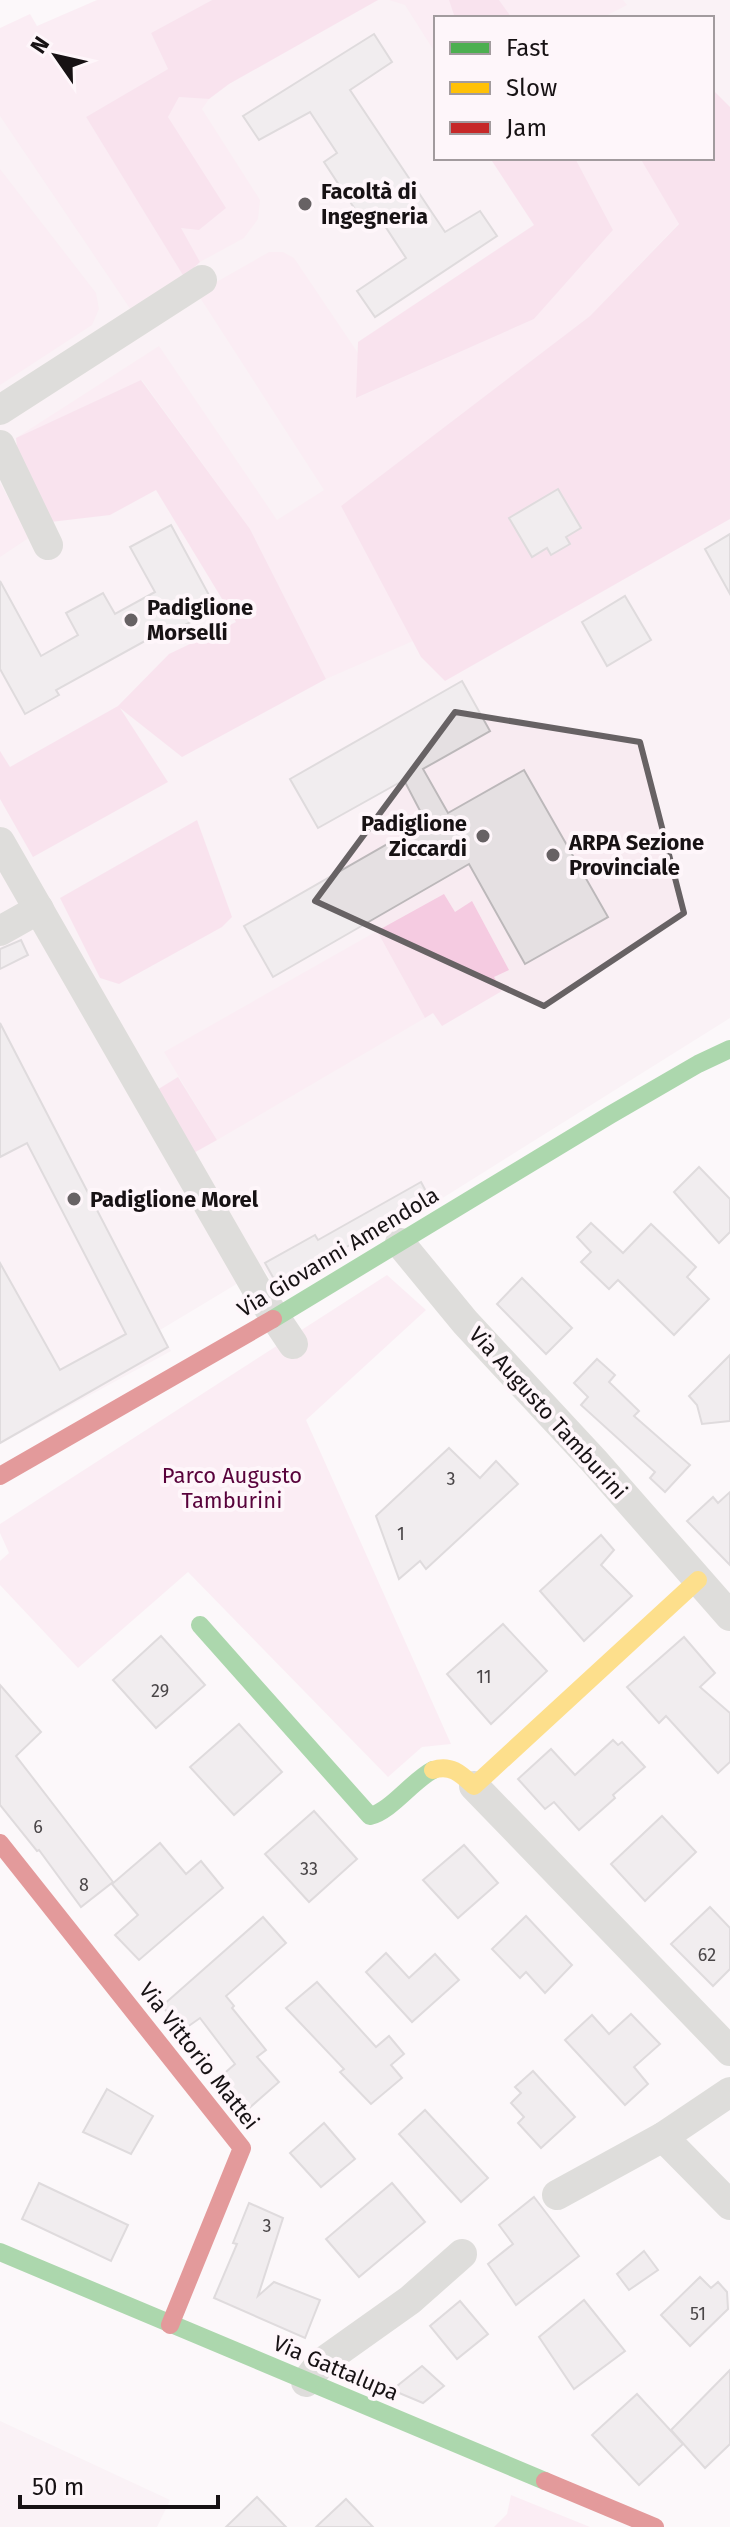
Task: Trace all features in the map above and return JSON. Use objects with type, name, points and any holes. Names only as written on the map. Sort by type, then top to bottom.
[{"type":"street","points":[[0,410],[202,280]]},
{"type":"street","points":[[0,445],[48,545]]},
{"type":"street","points":[[0,842],[275,1318],[293,1344]]},
{"type":"street","points":[[0,931],[39,909]]},
{"type":"street","name":"Via Giovanni Amendola","points":[[698,1064],[730,1039]]},
{"type":"street","name":"Via Giovanni Amendola","points":[[0,1476],[275,1318],[698,1064],[730,1049]]},
{"type":"street","name":"Via Augusto Tamburini","points":[[400,1243],[465,1322],[594,1461],[730,1616]]},
{"type":"street","points":[[474,1786],[698,1580]]},
{"type":"street","points":[[200,1625],[370,1816],[379,1814],[426,1774],[441,1767],[457,1770],[730,2051]]},
{"type":"street","name":"Via Vittorio Mattei","points":[[0,1843],[242,2148],[170,2325]]},
{"type":"street","points":[[557,2195],[663,2137],[730,2092]]},
{"type":"street","points":[[663,2137],[730,2205]]},
{"type":"street","name":"Via Gattalupa","points":[[0,2252],[655,2527]]},
{"type":"street","points":[[306,2382],[320,2364],[410,2300],[462,2254]]},
{"type":"highlighted area","points":[[455,712],[640,742],[684,913],[544,1006],[315,901]]},
{"type":"shaded area","points":[[123,0],[730,0],[730,1018],[433,1204],[279,1292],[263,1268],[160,1330],[171,1351],[0,1444],[0,42]]},
{"type":"shaded area","points":[[212,0],[378,0],[229,84],[209,99],[179,97],[168,117],[226,208],[199,230],[181,228],[200,262],[184,277],[86,117],[168,69],[151,33]]},
{"type":"shaded area","points":[[449,0],[499,0],[511,16],[454,16]]},
{"type":"shaded area","points":[[714,91],[730,107],[730,519],[445,681],[421,657],[341,506],[590,316],[679,224],[641,160],[714,160]]},
{"type":"shaded area","points":[[491,160],[576,160],[613,230],[534,319],[356,398],[358,342],[534,225]]},
{"type":"shaded area","points":[[141,380],[250,529],[326,679],[182,757],[120,708],[168,782],[33,857],[0,799],[0,751],[10,767],[118,706],[169,654],[236,622],[156,490],[110,515],[25,525],[16,438]]},
{"type":"shaded area","points":[[197,820],[232,917],[222,927],[119,984],[100,978],[60,898]]},
{"type":"shaded area","points":[[444,894],[455,912],[472,901],[509,970],[494,977],[502,991],[442,1026],[433,1013],[425,1018],[377,931]]},
{"type":"shaded area","points":[[178,1077],[217,1140],[190,1155],[152,1093]]},
{"type":"shaded area","points":[[0,2421],[170,2500],[157,2527],[0,2527]]},
{"type":"green space","points":[[97,0],[212,0],[151,33],[168,69],[86,117],[184,277],[131,310],[0,116],[0,28],[30,14],[37,26]]},
{"type":"green space","points":[[389,0],[450,0],[454,16],[434,16],[434,51],[405,5]]},
{"type":"green space","points":[[499,0],[623,0],[627,5],[606,16],[511,16]]},
{"type":"green space","points":[[179,96],[209,99],[202,109],[260,200],[258,219],[244,238],[200,262],[180,228],[168,116]]},
{"type":"green space","points":[[576,160],[641,160],[679,223],[590,316],[341,506],[413,641],[326,679],[250,529],[142,380],[16,438],[159,346],[277,520],[324,490],[197,293],[269,252],[283,252],[294,258],[358,353],[357,398],[534,319],[613,230]]},
{"type":"green space","points":[[0,169],[96,293],[99,309],[92,325],[0,385]]},
{"type":"green space","points":[[0,483],[30,537],[0,557]]},
{"type":"green space","points":[[377,931],[425,1018],[217,1140],[164,1052]]},
{"type":"green space","name":"Parco Augusto Tamburini","points":[[387,1275],[426,1310],[306,1420],[451,1744],[422,1747],[388,1777],[188,1572],[78,1668],[0,1585],[0,1561],[9,1553],[0,1533],[0,1524]]},
{"type":"green space","points":[[511,2495],[590,2527],[494,2527],[507,2514]]},
{"type":"building","points":[[374,34],[392,62],[350,90],[445,232],[480,211],[497,236],[375,317],[357,291],[406,258],[379,217],[366,226],[324,162],[337,153],[310,112],[259,140],[243,116]]},
{"type":"building","points":[[558,489],[581,528],[566,537],[570,544],[551,555],[547,548],[532,557],[509,518]]},
{"type":"building","name":"Padiglione Morselli","points":[[171,525],[216,608],[174,631],[172,626],[56,690],[59,695],[25,714],[0,669],[0,581],[41,656],[78,635],[66,613],[103,593],[115,614],[155,592],[130,547]]},
{"type":"building","points":[[730,534],[730,594],[705,549]]},
{"type":"building","points":[[625,596],[651,640],[607,666],[582,622]]},
{"type":"building","name":"Padiglione Ziccardi","points":[[462,681],[490,731],[423,769],[448,813],[524,770],[608,917],[525,964],[469,864],[273,977],[244,926],[427,824],[404,780],[318,828],[290,779]]},
{"type":"building","points":[[21,940],[28,955],[0,969],[0,949]]},
{"type":"building","name":"Padiglione Morel","points":[[0,1023],[168,1347],[0,1443],[0,1263],[60,1370],[126,1334],[27,1143],[0,1157]]},
{"type":"building","points":[[699,1167],[730,1199],[730,1232],[719,1243],[674,1192]]},
{"type":"building","points":[[421,1182],[429,1197],[279,1288],[265,1263],[315,1235],[318,1240]]},
{"type":"building","points":[[591,1223],[623,1253],[651,1224],[696,1267],[687,1277],[709,1299],[674,1335],[618,1280],[609,1289],[581,1262],[591,1252],[577,1237]]},
{"type":"building","points":[[522,1278],[572,1328],[546,1354],[497,1304]]},
{"type":"building","points":[[730,1355],[730,1421],[702,1424],[697,1405],[689,1396]]},
{"type":"building","points":[[597,1359],[615,1375],[609,1382],[639,1411],[634,1416],[690,1465],[665,1492],[650,1478],[655,1472],[581,1405],[588,1397],[574,1383]]},
{"type":"building","points":[[449,1448],[480,1478],[496,1461],[518,1484],[426,1569],[420,1561],[399,1579],[376,1516]]},
{"type":"building","points":[[730,1492],[730,1565],[687,1521],[713,1497],[718,1503]]},
{"type":"building","points":[[601,1535],[614,1550],[601,1565],[632,1596],[584,1641],[540,1591]]},
{"type":"building","points":[[503,1624],[547,1671],[491,1724],[447,1674]]},
{"type":"building","points":[[161,1636],[205,1685],[156,1728],[113,1680]]},
{"type":"building","points":[[684,1637],[715,1673],[700,1687],[730,1713],[730,1762],[718,1773],[666,1716],[659,1723],[627,1687]]},
{"type":"building","points":[[0,1685],[41,1732],[16,1756],[113,1882],[81,1907],[39,1850],[0,1805]]},
{"type":"building","points":[[239,1724],[282,1772],[234,1815],[190,1767]]},
{"type":"building","points":[[613,1740],[618,1745],[622,1742],[645,1767],[579,1830],[554,1802],[545,1809],[518,1779],[551,1749],[575,1775]]},
{"type":"building","points":[[314,1811],[357,1859],[309,1902],[265,1854]]},
{"type":"building","points":[[662,1816],[696,1852],[645,1901],[611,1864]]},
{"type":"building","points":[[160,1843],[186,1874],[201,1861],[223,1888],[139,1960],[115,1935],[138,1915],[112,1884]]},
{"type":"building","points":[[464,1845],[498,1883],[458,1918],[423,1880]]},
{"type":"building","points":[[710,1907],[730,1928],[730,1969],[713,1986],[671,1944]]},
{"type":"building","points":[[526,1916],[572,1965],[545,1993],[526,1972],[520,1978],[492,1949]]},
{"type":"building","points":[[263,1917],[286,1943],[226,1996],[266,2050],[257,2057],[279,2082],[247,2110],[220,2077],[235,2064],[200,2018],[183,2030],[162,2006]]},
{"type":"building","points":[[386,1953],[409,1978],[435,1954],[459,1980],[412,2022],[366,1972]]},
{"type":"building","points":[[317,1982],[376,2047],[389,2036],[404,2054],[391,2065],[402,2078],[371,2104],[340,2072],[344,2069],[286,2008]]},
{"type":"building","points":[[631,2014],[660,2044],[634,2067],[648,2084],[625,2105],[565,2040],[592,2015],[609,2034]]},
{"type":"building","points":[[533,2071],[575,2117],[541,2148],[518,2123],[524,2117],[511,2103],[521,2093],[515,2087]]},
{"type":"building","points":[[107,2089],[153,2116],[131,2154],[83,2132]]},
{"type":"building","points":[[425,2110],[488,2178],[461,2202],[399,2134]]},
{"type":"building","points":[[324,2123],[355,2159],[321,2187],[290,2153]]},
{"type":"building","points":[[39,2183],[128,2225],[111,2261],[22,2219]]},
{"type":"building","points":[[392,2183],[425,2222],[359,2277],[326,2239]]},
{"type":"building","points":[[534,2197],[579,2256],[516,2305],[488,2264],[513,2244],[499,2225]]},
{"type":"building","points":[[249,2203],[283,2218],[258,2296],[274,2282],[320,2300],[305,2338],[214,2298],[237,2244],[233,2243]]},
{"type":"building","points":[[644,2251],[658,2270],[629,2290],[617,2274]]},
{"type":"building","points":[[700,2277],[711,2288],[718,2282],[727,2292],[728,2309],[690,2346],[661,2315]]},
{"type":"building","points":[[584,2300],[625,2351],[574,2389],[539,2337]]},
{"type":"building","points":[[460,2301],[488,2334],[457,2359],[430,2326]]},
{"type":"building","points":[[422,2366],[444,2386],[423,2403],[392,2390]]},
{"type":"building","points":[[730,2370],[730,2444],[705,2468],[671,2430]]},
{"type":"building","points":[[637,2394],[683,2444],[639,2485],[592,2435]]},
{"type":"building","points":[[257,2497],[286,2527],[226,2527]]},
{"type":"building","points":[[346,2499],[373,2527],[316,2527]]},
{"type":"traffic: fast","points":[[273,1319],[610,1115],[730,1049]]},
{"type":"traffic: fast","points":[[200,1625],[370,1816],[386,1808],[433,1770]]},
{"type":"traffic: fast","points":[[0,2252],[545,2481]]},
{"type":"traffic: slow","points":[[433,1770],[450,1769],[474,1786],[698,1580]]},
{"type":"traffic: jam","points":[[0,1476],[273,1319]]},
{"type":"traffic: jam","points":[[0,1843],[242,2148],[170,2325]]},
{"type":"traffic: jam","points":[[545,2481],[655,2527]]},
{"type":"place","name":"Facoltà di Ingegneria","points":[[305,204]]},
{"type":"place","name":"Padiglione Morselli","points":[[131,620]]},
{"type":"place","name":"Padiglione Ziccardi","points":[[483,836]]},
{"type":"place","name":"ARPA Sezione Provinciale","points":[[553,855]]},
{"type":"place","name":"Padiglione Morel","points":[[74,1199]]}]
